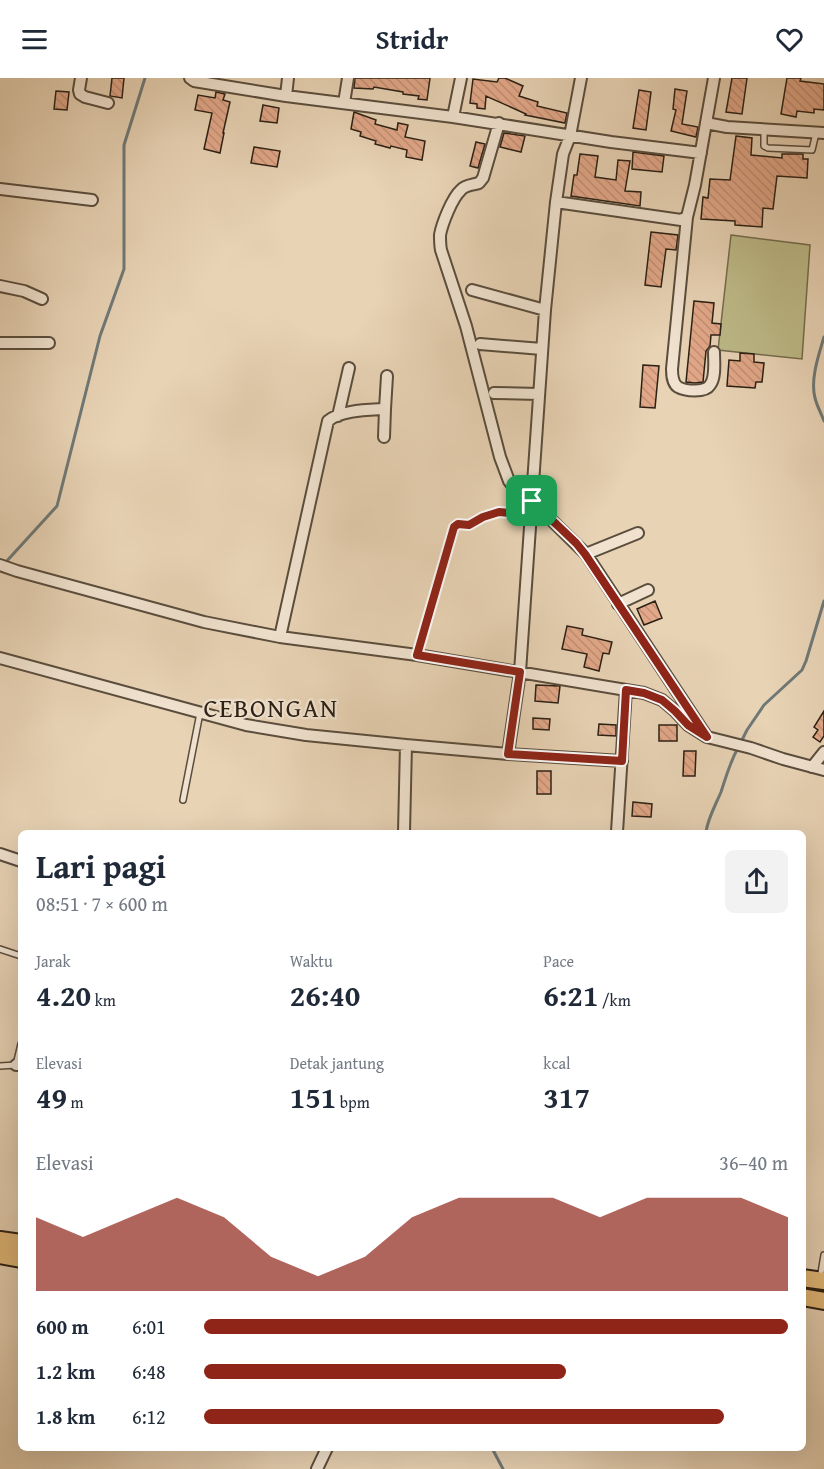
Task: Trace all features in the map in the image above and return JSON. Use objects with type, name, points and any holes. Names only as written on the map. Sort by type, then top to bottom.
[{"type":"highway","points":[[0,1240],[18,1243]]},
{"type":"highway","points":[[0,1255],[18,1258]]},
{"type":"highway","points":[[806,1279],[822,1281]]},
{"type":"highway","points":[[806,1298],[824,1301]]},
{"type":"street","points":[[81,78],[80,94],[108,103]]},
{"type":"street","points":[[189,78],[194,81],[286,96],[499,123],[570,136],[701,153]]},
{"type":"street","points":[[286,96],[288,78]]},
{"type":"street","points":[[344,103],[348,78]]},
{"type":"street","points":[[453,117],[461,78]]},
{"type":"street","points":[[508,754],[520,672],[544,310],[563,154],[570,136],[581,78]]},
{"type":"street","points":[[714,78],[687,217],[672,369],[675,384],[693,391],[709,387],[713,377],[714,352]]},
{"type":"street","points":[[499,123],[483,178],[479,183],[460,190],[454,199],[440,238],[441,250],[466,326],[500,457],[509,481],[516,490],[532,501],[585,554],[707,737]]},
{"type":"street","points":[[706,123],[727,127],[820,133]]},
{"type":"street","points":[[0,189],[92,200]]},
{"type":"street","points":[[556,202],[681,220],[687,217]]},
{"type":"street","points":[[0,286],[24,291],[42,299]]},
{"type":"street","points":[[472,290],[544,310]]},
{"type":"street","points":[[0,343],[49,343]]},
{"type":"street","points":[[480,344],[542,349]]},
{"type":"street","points":[[338,416],[349,368]]},
{"type":"street","points":[[384,436],[387,376]]},
{"type":"street","points":[[494,393],[539,394]]},
{"type":"street","points":[[279,637],[328,421],[333,417],[357,411],[385,409]]},
{"type":"street","points":[[585,554],[638,533]]},
{"type":"street","points":[[0,565],[204,621],[279,637],[417,655],[644,693],[662,700],[688,725],[707,737],[824,770]]},
{"type":"street","points":[[618,604],[648,591]]},
{"type":"street","points":[[0,657],[246,725],[306,735],[406,745],[622,761]]},
{"type":"street","points":[[617,830],[626,690]]},
{"type":"street","points":[[404,830],[406,745]]},
{"type":"street","points":[[812,766],[824,753]]},
{"type":"street","points":[[0,854],[18,860]]},
{"type":"street","points":[[317,1469],[326,1451]]},
{"type":"lane","points":[[764,130],[764,146],[768,148],[812,150],[820,133]]},
{"type":"lane","points":[[417,655],[454,527],[458,524],[469,525],[499,512],[531,515]]},
{"type":"lane","points":[[183,800],[200,713]]},
{"type":"lane","points":[[0,949],[18,955]]},
{"type":"lane","points":[[0,1066],[18,1065]]},
{"type":"lane","points":[[822,1281],[824,1255]]},
{"type":"shaded area","points":[[731,235],[810,245],[802,359],[718,350]]},
{"type":"building","points":[[112,78],[124,78],[122,98],[110,96]]},
{"type":"building","points":[[355,78],[430,78],[427,100],[418,99],[419,96],[403,94],[403,92],[374,87],[373,89],[354,88]]},
{"type":"building","points":[[499,78],[505,78],[523,86],[519,96],[538,102],[537,106],[567,113],[565,123],[525,115],[486,96],[485,109],[477,108],[477,104],[470,103],[473,79],[497,82]]},
{"type":"building","points":[[732,78],[747,78],[742,114],[726,112]]},
{"type":"building","points":[[787,78],[801,78],[800,81],[824,84],[824,110],[814,109],[814,113],[797,111],[796,117],[781,114]]},
{"type":"building","points":[[675,89],[687,91],[682,124],[698,127],[696,137],[671,131],[676,110],[673,109]]},
{"type":"building","points":[[639,90],[651,92],[646,130],[633,128]]},
{"type":"building","points":[[56,91],[69,92],[67,110],[54,109]]},
{"type":"building","points":[[216,92],[225,94],[223,100],[230,102],[220,153],[204,149],[212,113],[195,110],[198,95],[215,98]]},
{"type":"building","points":[[263,105],[279,108],[277,123],[260,121]]},
{"type":"building","points":[[354,112],[376,120],[375,124],[397,130],[398,123],[408,125],[405,137],[425,141],[422,160],[406,157],[407,150],[375,144],[376,141],[360,136],[361,132],[351,129]]},
{"type":"building","points":[[504,133],[525,136],[521,152],[500,147]]},
{"type":"building","points":[[736,136],[752,138],[751,155],[782,158],[782,154],[803,154],[803,159],[808,159],[807,178],[777,176],[773,209],[763,208],[762,227],[735,225],[735,221],[701,219],[703,197],[708,198],[710,179],[730,180]]},
{"type":"building","points":[[476,142],[485,144],[478,168],[470,166]]},
{"type":"building","points":[[254,147],[280,151],[277,167],[251,163]]},
{"type":"building","points":[[633,152],[664,156],[662,172],[632,169]]},
{"type":"building","points":[[580,154],[598,156],[595,177],[616,180],[618,160],[630,161],[625,191],[641,192],[640,206],[571,196]]},
{"type":"building","points":[[651,232],[678,235],[676,250],[666,249],[661,287],[645,285]]},
{"type":"building","points":[[694,301],[714,303],[712,323],[721,324],[720,335],[711,335],[710,346],[706,351],[703,382],[695,383],[686,382]]},
{"type":"building","points":[[740,353],[754,354],[754,362],[764,363],[762,382],[756,382],[755,388],[727,386],[729,360],[740,361]]},
{"type":"building","points":[[643,365],[659,366],[655,408],[640,407]]},
{"type":"building","points":[[655,601],[662,618],[644,625],[637,609]]},
{"type":"building","points":[[567,626],[583,629],[582,635],[612,642],[609,654],[603,653],[599,671],[584,667],[587,654],[562,649]]},
{"type":"building","points":[[536,685],[560,686],[558,703],[535,701]]},
{"type":"building","points":[[824,711],[824,736],[820,742],[813,737],[818,730],[814,727]]},
{"type":"building","points":[[533,718],[550,719],[549,730],[533,729]]},
{"type":"building","points":[[599,724],[616,725],[616,736],[598,735]]},
{"type":"building","points":[[659,725],[677,725],[677,741],[659,741]]},
{"type":"building","points":[[684,751],[696,751],[695,776],[683,776]]},
{"type":"building","points":[[537,771],[551,771],[551,794],[537,794]]},
{"type":"building","points":[[633,802],[652,804],[651,817],[632,816]]},
{"type":"waterway","points":[[5,563],[57,506],[100,336],[124,269],[124,145],[145,78]]},
{"type":"waterway","points":[[824,337],[814,383],[815,398],[824,421]]},
{"type":"waterway","points":[[741,742],[764,705],[802,670],[824,601]]},
{"type":"waterway","points":[[707,830],[738,748]]},
{"type":"waterway","points":[[494,1451],[503,1469]]},
{"type":"district","name":"CEBONGAN","points":[[271,707]]},
{"type":"route","points":[[532,501],[585,554],[707,737],[688,725],[662,700],[644,693],[626,690],[622,761],[508,754],[520,672],[417,655],[454,527],[458,524],[469,525],[499,512],[531,515],[532,501]]}]
